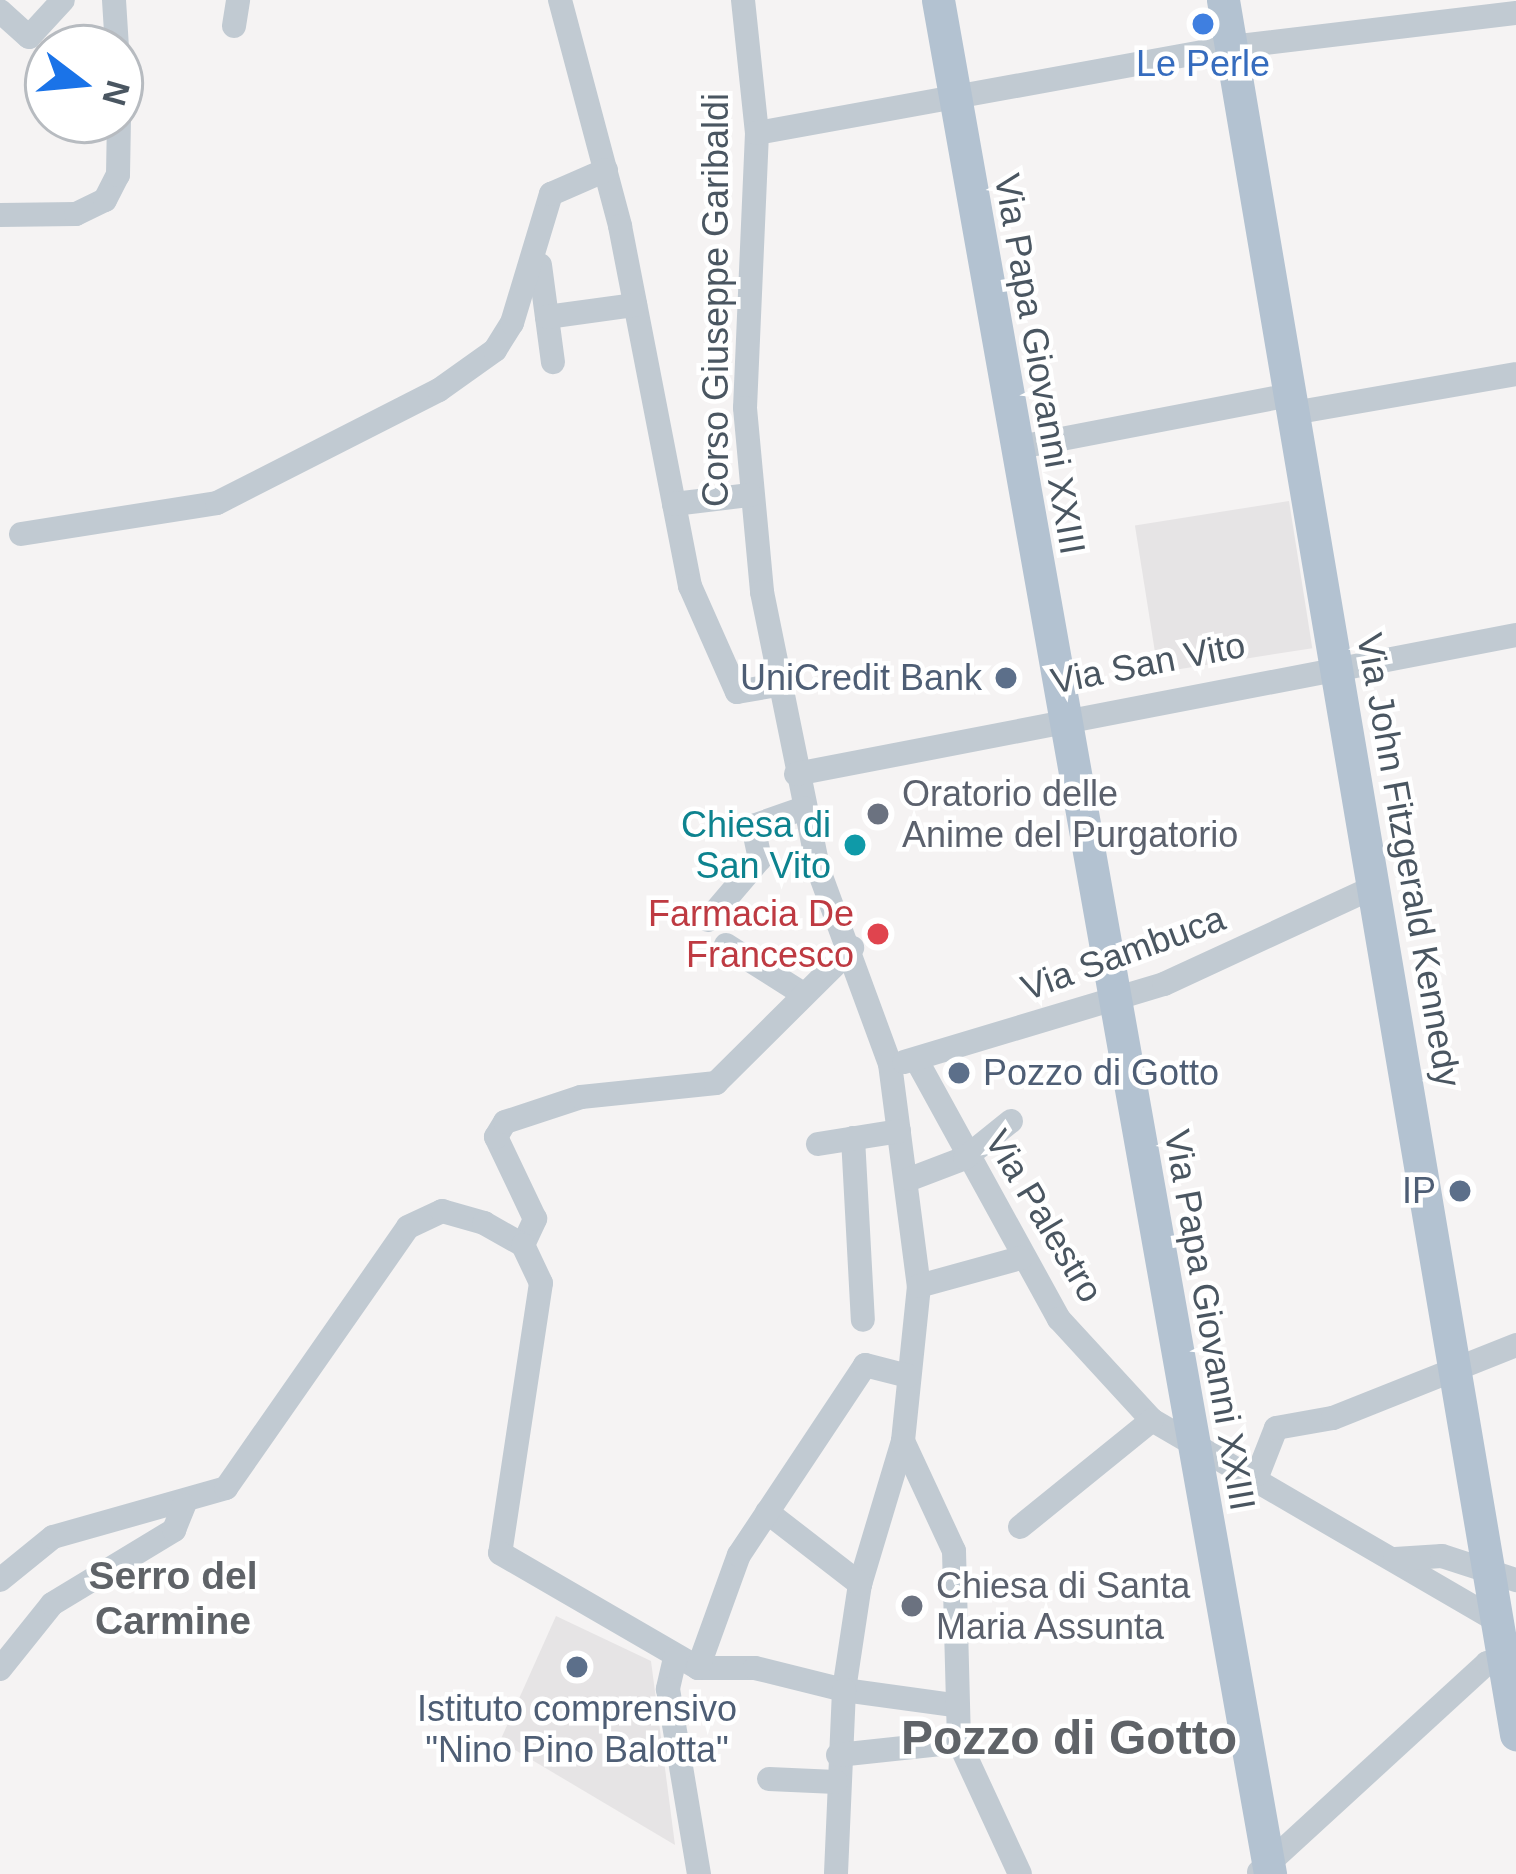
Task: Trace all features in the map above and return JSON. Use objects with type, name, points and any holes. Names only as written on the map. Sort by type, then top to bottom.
[{"type":"main road","name":"Via Papa Giovanni XXIII","points":[[938,0],[1265,1871]]},
{"type":"main road","name":"Via John Fitzgerald Kennedy","points":[[1223,0],[1456,1375],[1502,1574],[1497,1621],[1510,1659],[1516,1734]]},
{"type":"street","points":[[0,11],[28,37],[64,0]]},
{"type":"street","points":[[234,26],[238,0]]},
{"type":"street","points":[[560,0],[606,170],[690,586],[737,692],[777,685]]},
{"type":"street","name":"Corso Giuseppe Garibaldi","points":[[742,0],[757,133],[750,495],[777,685],[804,808],[890,1064],[910,1178],[919,1286],[903,1441],[860,1584],[844,1690],[836,1782],[836,1864]]},
{"type":"street","points":[[757,133],[1231,46],[1516,14]]},
{"type":"street","points":[[0,214],[76,214],[106,200],[118,175],[119,144]]},
{"type":"street","points":[[21,534],[217,503],[439,390],[495,350],[512,323],[551,194],[606,170]]},
{"type":"street","points":[[540,265],[553,362]]},
{"type":"street","points":[[547,317],[635,305]]},
{"type":"street","points":[[1015,448],[1516,374]]},
{"type":"street","points":[[674,504],[750,495]]},
{"type":"street","name":"Via San Vito","points":[[796,774],[1335,663],[1516,635]]},
{"type":"street","points":[[708,920],[760,859],[753,826],[804,808]]},
{"type":"street","name":"Via Sambuca","points":[[890,1064],[1115,1002],[1374,887]]},
{"type":"street","points":[[726,945],[800,992]]},
{"type":"street","points":[[853,948],[800,992],[706,1088],[581,1096],[499,1128],[535,1219],[523,1245],[540,1302],[500,1553],[687,1663],[755,1668],[844,1690],[954,1705]]},
{"type":"street","name":"Via Palestro","points":[[916,1059],[965,1158],[1059,1319],[1152,1420],[1258,1474],[1497,1621]]},
{"type":"street","points":[[910,1178],[965,1158],[1011,1121]]},
{"type":"street","points":[[818,1144],[899,1130]]},
{"type":"street","points":[[699,1874],[668,1690],[767,1513],[865,1365],[853,1138]]},
{"type":"street","points":[[0,1580],[53,1537],[184,1505],[250,1464],[355,1291],[418,1216],[457,1214],[523,1245]]},
{"type":"street","points":[[919,1286],[1021,1258]]},
{"type":"street","points":[[1258,1474],[1276,1428],[1456,1375],[1516,1345]]},
{"type":"street","points":[[865,1365],[908,1376]]},
{"type":"street","points":[[1020,1527],[1152,1420]]},
{"type":"street","name":"Corso Giuseppe Garibaldi","points":[[903,1441],[954,1551],[954,1705],[959,1742],[1020,1874]]},
{"type":"street","points":[[0,1669],[69,1588],[174,1530],[184,1505]]},
{"type":"street","points":[[767,1513],[860,1584]]},
{"type":"street","points":[[1395,1559],[1502,1574]]},
{"type":"street","points":[[1265,1871],[1487,1663],[1510,1659]]},
{"type":"street","points":[[838,1755],[959,1742]]},
{"type":"street","points":[[769,1779],[836,1782]]},
{"type":"street","points":[[817,1874],[836,1864]]},
{"type":"shaded area","points":[[1289,501],[1312,648],[1158,673],[1135,525]]},
{"type":"shaded area","points":[[556,1616],[651,1661],[675,1845],[500,1741]]},
{"type":"place","name":"Le Perle","points":[[1203,24]]},
{"type":"place","name":"UniCredit Bank","points":[[1006,678]]},
{"type":"place","name":"Oratorio delle Anime del Purgatorio","points":[[878,814]]},
{"type":"place","name":"Chiesa di San Vito","points":[[855,845]]},
{"type":"place","name":"Farmacia De Francesco","points":[[878,934]]},
{"type":"place","name":"Pozzo di Gotto","points":[[959,1073]]},
{"type":"place","name":"IP","points":[[1460,1191]]},
{"type":"place","name":"Chiesa di Santa Maria Assunta","points":[[912,1606]]},
{"type":"place","name":"Istituto comprensivo \"Nino Pino Balotta\"","points":[[577,1667]]},
{"type":"district","name":"Serro del Carmine","points":[[173,1600]]},
{"type":"district","name":"Pozzo di Gotto","points":[[1069,1738]]}]
